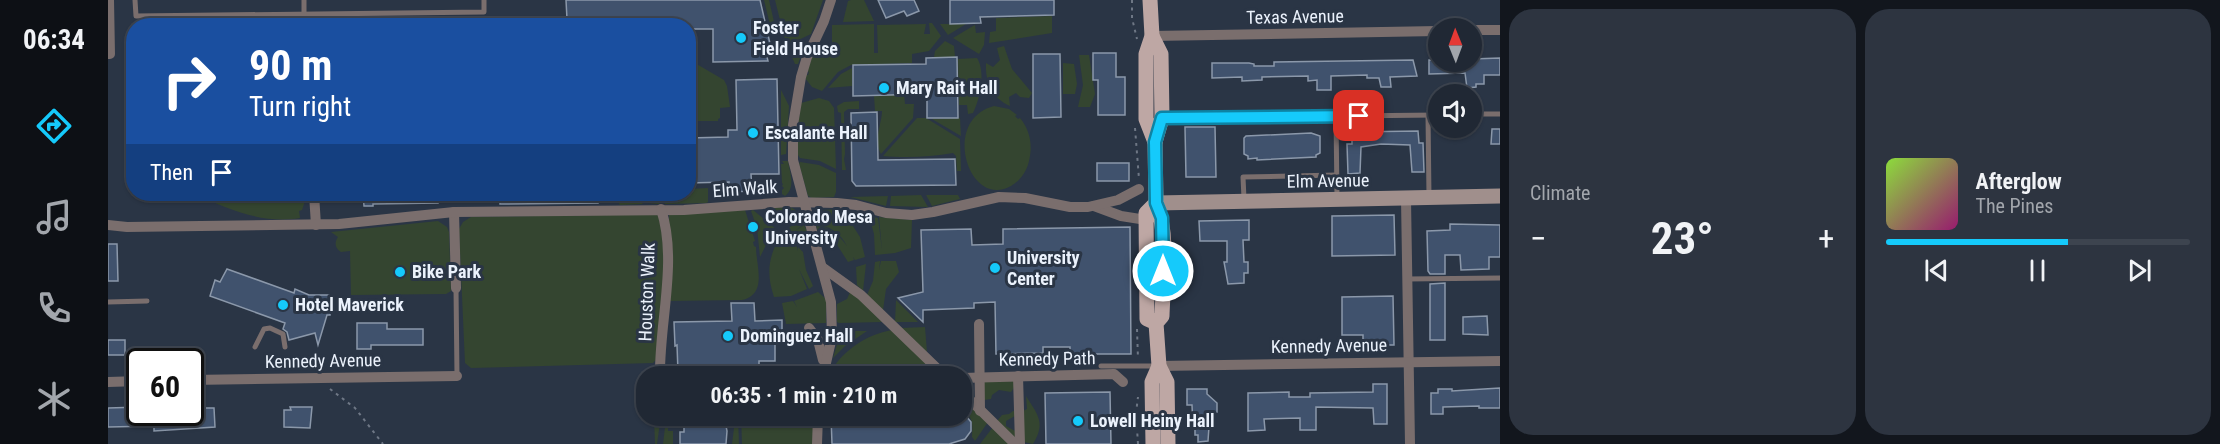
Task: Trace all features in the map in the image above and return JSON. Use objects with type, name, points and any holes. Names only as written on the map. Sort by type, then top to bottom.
[{"type":"main road","points":[[1150,0],[1152,36],[1146,54],[1146,119],[1155,142]]},
{"type":"main road","points":[[1152,36],[1161,54],[1162,118],[1155,142],[1156,203],[1162,218],[1162,316],[1156,323],[1159,366],[1167,382],[1168,444]]},
{"type":"main road","points":[[1153,444],[1152,382],[1159,366]]},
{"type":"street","points":[[109,0],[109,54]]},
{"type":"street","points":[[825,366],[832,327],[831,302],[793,160],[793,125],[801,77],[807,57],[831,0]]},
{"type":"street","points":[[1482,30],[1500,30]]},
{"type":"street","name":"Texas Avenue","points":[[1152,36],[1428,31]]},
{"type":"street","name":"Elm Walk","points":[[108,225],[127,227],[316,225],[454,212],[684,210],[761,203],[847,204],[886,213],[912,215],[999,197],[1034,199],[1070,207],[1094,206],[1118,200],[1139,189]]},
{"type":"street","name":"Elm Avenue","points":[[1156,203],[1500,196]]},
{"type":"street","points":[[1406,199],[1410,444]]},
{"type":"street","points":[[314,201],[316,225]]},
{"type":"street","name":"Elm Walk","points":[[1094,206],[1121,216],[1140,219]]},
{"type":"street","name":"Houston Walk","points":[[661,366],[667,281],[667,249],[662,209]]},
{"type":"street","points":[[454,212],[456,288]]},
{"type":"street","points":[[822,267],[861,294],[935,366]]},
{"type":"street","points":[[979,324],[981,411]]},
{"type":"street","points":[[809,328],[818,340],[823,366]]},
{"type":"street","name":"Kennedy Avenue","points":[[1159,366],[1500,361]]},
{"type":"street","name":"Kennedy Avenue","points":[[204,380],[457,376]]},
{"type":"street","points":[[1018,376],[1020,444]]},
{"type":"street","name":"Kennedy Path","points":[[972,377],[1118,378]]},
{"type":"street","points":[[108,381],[126,381]]},
{"type":"street","points":[[972,402],[1015,444]]},
{"type":"street","points":[[817,444],[818,426]]},
{"type":"lane","points":[[135,0],[136,16],[484,12],[484,0]]},
{"type":"lane","points":[[304,0],[305,18]]},
{"type":"lane","points":[[1482,114],[1500,114]]},
{"type":"lane","points":[[1162,118],[1428,115]]},
{"type":"lane","points":[[1336,116],[1337,200]]},
{"type":"lane","points":[[1428,138],[1429,198]]},
{"type":"lane","points":[[1244,201],[1243,177],[1337,175]]},
{"type":"lane","points":[[1407,279],[1500,278]]},
{"type":"lane","points":[[456,288],[457,376]]},
{"type":"lane","points":[[108,302],[147,301]]},
{"type":"lane","points":[[255,347],[260,333],[266,328],[283,334],[285,347]]},
{"type":"lane","points":[[1101,366],[1159,366]]},
{"type":"path","points":[[1135,135],[1139,189]]},
{"type":"path","points":[[326,386],[355,408],[383,444]]},
{"type":"path","points":[[1138,397],[1136,413],[1138,444]]},
{"type":"green space","points":[[764,0],[769,0],[777,35],[772,33]]},
{"type":"green space","points":[[775,0],[823,0],[811,34],[792,43],[785,40]]},
{"type":"green space","points":[[864,0],[874,21],[843,22],[848,1]]},
{"type":"green space","points":[[1052,16],[1052,33],[989,43],[990,32],[996,31],[996,18]]},
{"type":"green space","points":[[929,23],[932,23],[941,36],[929,51],[912,54],[912,63],[851,65],[838,72],[822,91],[812,87],[805,78],[808,75],[807,71],[812,58],[819,54],[832,53],[832,25],[874,24],[874,53],[878,53],[877,25],[926,24],[924,34],[930,34]]},
{"type":"green space","points":[[940,24],[966,24],[948,35]]},
{"type":"green space","points":[[975,25],[976,33],[985,32],[984,45],[979,54],[953,38]]},
{"type":"green space","points":[[945,41],[954,46],[955,57],[934,57],[935,51]]},
{"type":"green space","points":[[806,42],[798,64],[795,64],[791,49]]},
{"type":"green space","points":[[1004,46],[1012,69],[1032,93],[1029,98],[1020,97],[1016,93],[1009,97],[1010,106],[994,94],[988,83],[986,70],[986,63],[993,67],[1000,60],[997,48]]},
{"type":"green space","points":[[1079,55],[1089,55],[1095,94],[1090,107],[1078,107],[1083,85]]},
{"type":"green space","points":[[977,58],[980,64],[981,85],[973,113],[968,114],[967,105],[959,105],[958,59]]},
{"type":"green space","points":[[1063,63],[1074,64],[1077,84],[1075,94],[1063,94]]},
{"type":"green space","points":[[696,64],[724,80],[727,86],[730,107],[720,108],[718,121],[696,121]]},
{"type":"green space","points":[[852,68],[852,86],[828,88],[841,74]]},
{"type":"green space","points":[[781,90],[789,106],[786,154],[781,155]]},
{"type":"green space","points":[[904,94],[905,104],[914,104],[913,118],[881,154],[878,137],[882,111],[875,111],[874,96]]},
{"type":"green space","points":[[819,98],[829,101],[834,108],[836,169],[820,161],[800,158],[798,155],[797,130],[799,130],[801,103]]},
{"type":"green space","points":[[859,101],[859,109],[848,109],[844,112],[846,170],[842,170],[841,113],[838,112],[837,106],[844,102]]},
{"type":"green space","points":[[994,106],[1009,109],[1017,115],[1015,116],[1018,119],[1020,118],[1030,138],[1031,149],[1028,165],[1020,179],[1011,186],[996,190],[983,186],[973,175],[966,160],[965,144],[968,128],[978,114]]},
{"type":"green space","points":[[917,118],[926,118],[960,139],[961,171],[957,171],[956,156],[953,153],[918,157],[883,156]]},
{"type":"green space","points":[[960,118],[961,136],[932,119]]},
{"type":"green space","points":[[782,161],[788,161],[791,180],[790,189],[785,196],[782,194],[784,188],[781,164],[784,164]]},
{"type":"green space","points":[[800,162],[819,165],[836,173],[834,197],[812,198],[808,196]]},
{"type":"green space","points":[[708,188],[708,202],[706,203],[648,203],[648,201],[696,201],[696,189]]},
{"type":"green space","points":[[921,195],[928,207],[890,206],[891,196]]},
{"type":"green space","points":[[926,195],[958,195],[960,199],[932,206]]},
{"type":"green space","points":[[888,196],[886,206],[850,197]]},
{"type":"green space","points":[[212,201],[305,201],[302,210],[299,211],[300,218],[286,219],[246,214]]},
{"type":"green space","points":[[644,201],[642,204],[620,205],[618,202]]},
{"type":"green space","points":[[790,207],[799,214],[781,225],[765,212],[766,208]]},
{"type":"green space","points":[[842,209],[860,237],[865,257],[855,260],[853,257],[854,260],[848,262],[834,240],[818,231],[816,226],[834,232],[847,246],[841,237],[830,228],[815,225],[816,216],[822,210]]},
{"type":"green space","points":[[745,210],[756,247],[759,278],[755,292],[742,300],[668,301],[669,215]]},
{"type":"green space","points":[[753,210],[776,229],[760,257],[757,228],[751,211]]},
{"type":"green space","points":[[654,214],[660,216],[664,252],[660,355],[653,363],[471,368],[465,363],[459,229],[463,222],[471,217]]},
{"type":"green space","points":[[869,216],[878,218],[882,250],[879,217],[912,220],[911,248],[895,253],[875,255],[874,234]]},
{"type":"green space","points":[[801,219],[804,224],[795,231],[804,225],[809,235],[804,244],[786,230]]},
{"type":"green space","name":"Bike Park","points":[[438,221],[447,227],[449,232],[451,291],[446,294],[351,295],[350,251],[341,252],[336,247],[338,237],[331,232]]},
{"type":"green space","points":[[782,234],[797,247],[797,251],[798,247],[803,252],[806,270],[813,286],[809,289],[799,269],[807,289],[791,296],[774,297],[769,272],[771,257]]},
{"type":"green space","points":[[880,261],[879,270],[881,261],[896,261],[899,272],[886,289],[883,310],[867,295],[873,281],[875,262]]},
{"type":"green space","points":[[866,264],[863,291],[857,285],[856,267]]},
{"type":"green space","points":[[851,290],[882,322],[837,322],[837,304],[847,299]]},
{"type":"green space","points":[[818,292],[826,299],[826,323],[786,324],[782,303],[793,301],[797,307],[794,301]]},
{"type":"green space","points":[[896,300],[918,322],[895,322]]},
{"type":"green space","points":[[925,327],[927,352],[901,328]]},
{"type":"green space","points":[[893,330],[928,366],[834,366],[855,346],[883,332]]},
{"type":"green space","points":[[841,331],[867,331],[845,346],[833,358]]},
{"type":"green space","points":[[1016,380],[1016,385],[1011,392],[999,390],[992,395],[991,399],[984,400],[984,381]]},
{"type":"green space","points":[[1026,396],[1037,414],[1040,425],[1033,444],[1024,442],[1023,411],[1027,409]]},
{"type":"green space","points":[[972,406],[988,422],[975,441],[972,437]]},
{"type":"green space","points":[[1016,411],[1015,416],[1006,421],[1006,426],[1017,432],[1017,440],[997,421],[1002,415]]},
{"type":"green space","points":[[654,426],[660,426],[657,444],[655,444]]},
{"type":"green space","points":[[665,426],[668,426],[668,431],[673,431],[673,444],[663,444]]},
{"type":"green space","points":[[733,426],[738,426],[739,444],[732,444]]},
{"type":"green space","points":[[741,426],[815,426],[814,444],[742,444]]},
{"type":"green space","points":[[993,427],[1011,444],[980,444]]},
{"type":"building","name":"Foster Field House","points":[[566,0],[760,0],[771,48],[765,49],[768,61],[713,62],[713,29],[696,29],[696,18],[567,18]]},
{"type":"building","points":[[878,0],[914,0],[919,11],[907,16],[904,11],[886,18]]},
{"type":"building","points":[[950,0],[1054,0],[1054,15],[980,17],[981,23],[950,24]]},
{"type":"building","points":[[1093,53],[1116,53],[1116,77],[1125,77],[1125,115],[1098,115],[1098,80],[1093,80]]},
{"type":"building","points":[[1033,54],[1060,54],[1061,117],[1033,118]]},
{"type":"building","name":"Mary Rait Hall","points":[[957,57],[958,118],[927,118],[927,94],[853,96],[853,65],[926,64],[926,58]]},
{"type":"building","points":[[1500,58],[1500,75],[1484,75],[1484,84],[1466,84],[1465,73],[1429,74],[1429,72],[1482,72],[1482,59]]},
{"type":"building","points":[[1413,60],[1417,76],[1390,77],[1391,87],[1381,87],[1379,78],[1367,78],[1367,75],[1331,76],[1331,90],[1317,90],[1317,80],[1308,81],[1308,76],[1262,77],[1262,80],[1242,81],[1242,77],[1212,78],[1212,63],[1274,66],[1274,62]]},
{"type":"building","name":"Escalante Hall","points":[[777,79],[779,174],[751,174],[752,191],[729,192],[729,182],[696,183],[696,138],[728,137],[728,130],[737,130],[736,80]]},
{"type":"building","points":[[877,112],[878,160],[955,159],[956,185],[856,186],[852,181],[851,113]]},
{"type":"building","points":[[1185,127],[1215,127],[1216,177],[1186,177]]},
{"type":"building","points":[[1492,129],[1500,129],[1500,144],[1491,144]]},
{"type":"building","points":[[1418,131],[1419,143],[1423,143],[1424,172],[1412,172],[1410,145],[1381,144],[1361,147],[1360,173],[1348,174],[1347,144],[1352,144],[1352,132]]},
{"type":"building","points":[[1311,133],[1320,136],[1320,153],[1316,157],[1257,160],[1257,158],[1248,159],[1248,156],[1244,154],[1246,136]]},
{"type":"building","points":[[1097,163],[1129,163],[1129,181],[1097,181]]},
{"type":"building","points":[[364,201],[438,201],[438,203],[364,206]]},
{"type":"building","points":[[500,201],[598,201],[598,203],[500,204]]},
{"type":"building","points":[[1394,215],[1395,255],[1332,256],[1332,216]]},
{"type":"building","points":[[1249,220],[1249,240],[1243,240],[1244,262],[1248,262],[1248,273],[1244,273],[1244,283],[1228,284],[1224,262],[1227,262],[1227,241],[1200,241],[1199,221]]},
{"type":"building","points":[[1450,224],[1500,225],[1500,257],[1489,257],[1489,269],[1461,270],[1460,255],[1445,255],[1445,274],[1430,274],[1427,231],[1450,230]]},
{"type":"building","name":"University Center","points":[[1130,227],[1131,354],[1070,354],[1070,347],[1043,347],[1043,353],[996,354],[995,302],[974,303],[974,308],[923,310],[923,322],[898,298],[923,292],[921,230],[971,229],[972,245],[1003,244],[1003,229]]},
{"type":"building","points":[[108,244],[117,244],[118,281],[108,281]]},
{"type":"building","name":"Hotel Maverick","points":[[227,269],[294,293],[295,289],[309,295],[330,295],[330,315],[327,315],[318,345],[315,333],[289,340],[287,332],[283,329],[285,323],[210,296],[215,280],[220,282]]},
{"type":"building","points":[[1445,283],[1445,340],[1430,340],[1430,284]]},
{"type":"building","points":[[1393,296],[1394,345],[1363,345],[1363,335],[1342,335],[1342,297]]},
{"type":"building","name":"Dominguez Hall","points":[[731,303],[754,303],[755,321],[782,320],[782,343],[775,343],[775,361],[759,361],[759,366],[678,366],[674,322],[732,321]]},
{"type":"building","points":[[1487,316],[1488,335],[1463,334],[1463,317]]},
{"type":"building","points":[[357,323],[387,323],[387,329],[423,329],[423,345],[371,345],[371,349],[357,349]]},
{"type":"building","points":[[108,340],[125,340],[125,355],[108,355]]},
{"type":"building","points":[[1373,384],[1387,384],[1387,424],[1374,424],[1373,408],[1316,407],[1316,430],[1300,430],[1300,418],[1264,419],[1265,430],[1248,431],[1248,393],[1289,392],[1289,397],[1310,397],[1310,393],[1373,392]]},
{"type":"building","points":[[1500,388],[1500,408],[1443,407],[1443,414],[1431,414],[1431,393],[1438,393],[1438,389],[1452,389],[1452,391]]},
{"type":"building","points":[[1187,389],[1207,389],[1207,394],[1217,403],[1217,412],[1210,412],[1208,441],[1198,442],[1198,435],[1195,435],[1192,405],[1187,405]]},
{"type":"building","name":"Lowell Heiny Hall","points":[[1110,392],[1111,444],[1046,444],[1045,393]]},
{"type":"building","points":[[126,407],[126,426],[154,426],[108,427],[108,408]]},
{"type":"building","points":[[290,407],[312,407],[310,428],[284,427],[284,410],[291,410]]},
{"type":"building","points":[[204,408],[214,408],[215,427],[154,431],[154,426],[204,426]]},
{"type":"building","points":[[684,426],[726,426],[726,444],[680,444],[680,432],[684,432]]},
{"type":"building","points":[[831,426],[971,426],[971,431],[965,439],[949,444],[832,444]]},
{"type":"place","name":"Foster Field House","points":[[741,38]]},
{"type":"place","name":"Mary Rait Hall","points":[[884,88]]},
{"type":"place","name":"Escalante Hall","points":[[753,133]]},
{"type":"place","name":"Colorado Mesa University","points":[[753,227]]},
{"type":"place","name":"University Center","points":[[995,268]]},
{"type":"place","name":"Bike Park","points":[[400,272]]},
{"type":"place","name":"Hotel Maverick","points":[[283,305]]},
{"type":"place","name":"Dominguez Hall","points":[[728,336]]},
{"type":"place","name":"Lowell Heiny Hall","points":[[1078,421]]},
{"type":"route","points":[[1163,271],[1162,218],[1156,203],[1155,142],[1162,118],[1359,116]]}]
